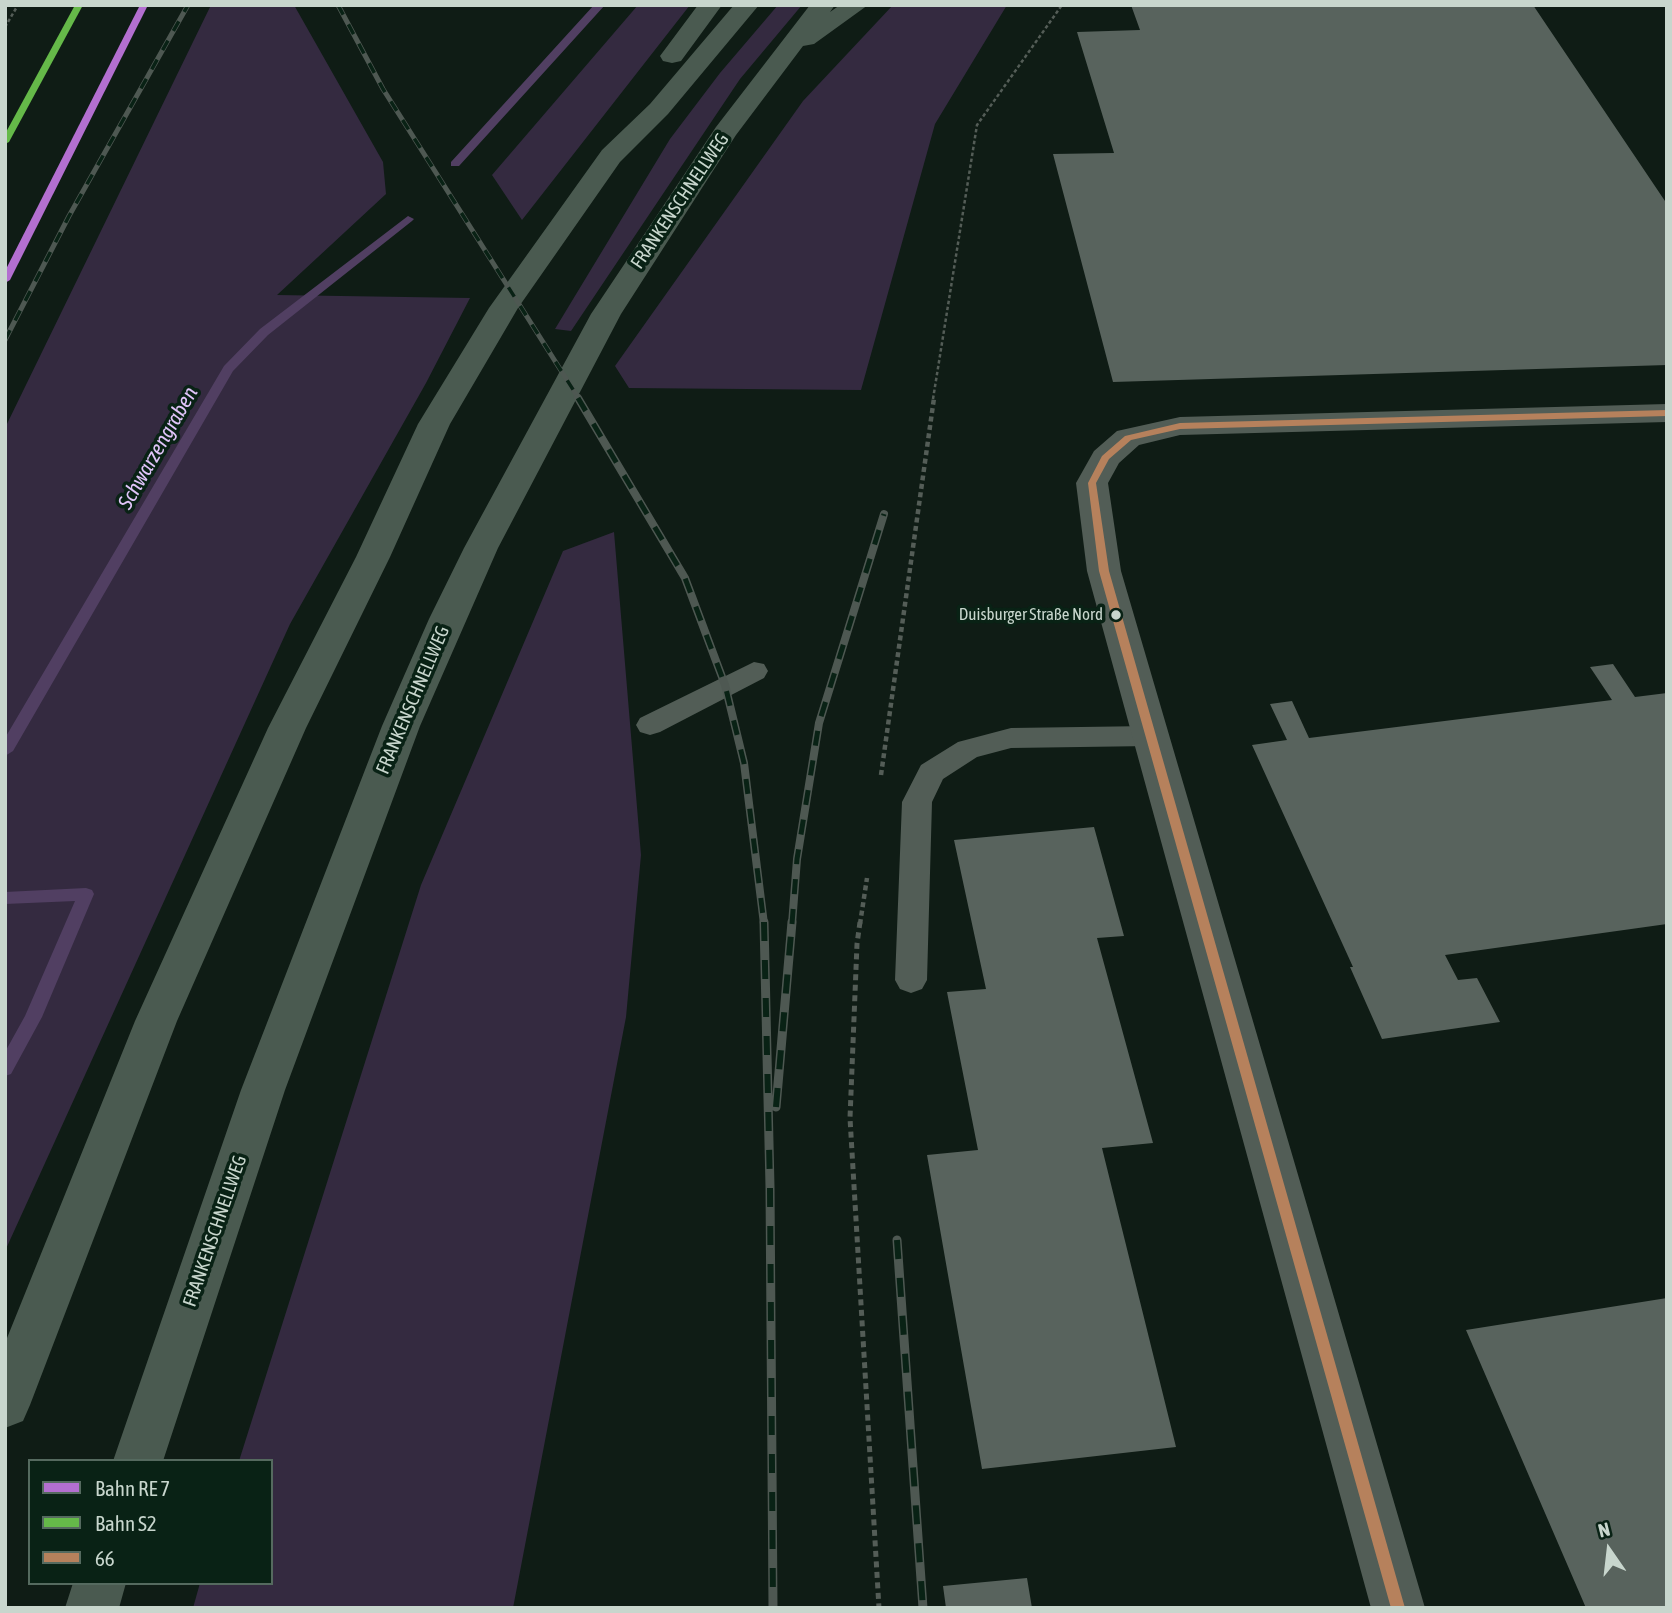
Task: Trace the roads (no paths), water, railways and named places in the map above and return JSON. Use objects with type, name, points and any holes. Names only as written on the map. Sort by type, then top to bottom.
[{"type":"highway","points":[[611,156],[635,105],[710,5]]},
{"type":"highway","points":[[5,1405],[156,1021],[287,728],[373,557],[446,403],[504,308],[611,156],[659,109],[747,5]]},
{"type":"highway","name":"FRANKENSCHNELLWEG","points":[[139,1459],[262,1090],[401,726],[447,620],[499,512],[606,314],[718,143],[782,54],[823,5]]},
{"type":"highway","points":[[782,54],[856,5]]},
{"type":"highway","points":[[92,1608],[99,1585]]},
{"type":"street","points":[[1398,1608],[1104,571],[1092,483],[1105,458],[1128,438],[1180,426],[1667,413]]},
{"type":"lane","points":[[650,725],[754,671]]},
{"type":"lane","points":[[911,980],[917,802],[932,772],[968,749],[1011,738],[1150,736]]},
{"type":"waterway","name":"Schwarzengraben","points":[[455,164],[600,5]]},
{"type":"waterway","name":"Schwarzengraben","points":[[5,751],[228,369],[264,332],[408,219]]},
{"type":"waterway","points":[[5,898],[86,894],[33,1017],[5,1069]]},
{"type":"railway","points":[[5,340],[69,216],[188,5]]},
{"type":"railway","points":[[338,5],[383,89],[579,399]]},
{"type":"railway","points":[[578,398],[685,578],[725,685],[744,763],[764,924]]},
{"type":"railway","points":[[792,924],[797,859],[819,723],[884,514]]},
{"type":"railway","points":[[764,922],[770,1187],[773,1608]]},
{"type":"railway","points":[[776,1107],[792,922]]},
{"type":"railway","points":[[897,1240],[923,1608]]},
{"type":"rail line","name":"S2","points":[[5,142],[79,5]]},
{"type":"place","name":"Duisburger Straße Nord","points":[[1116,615]]}]
